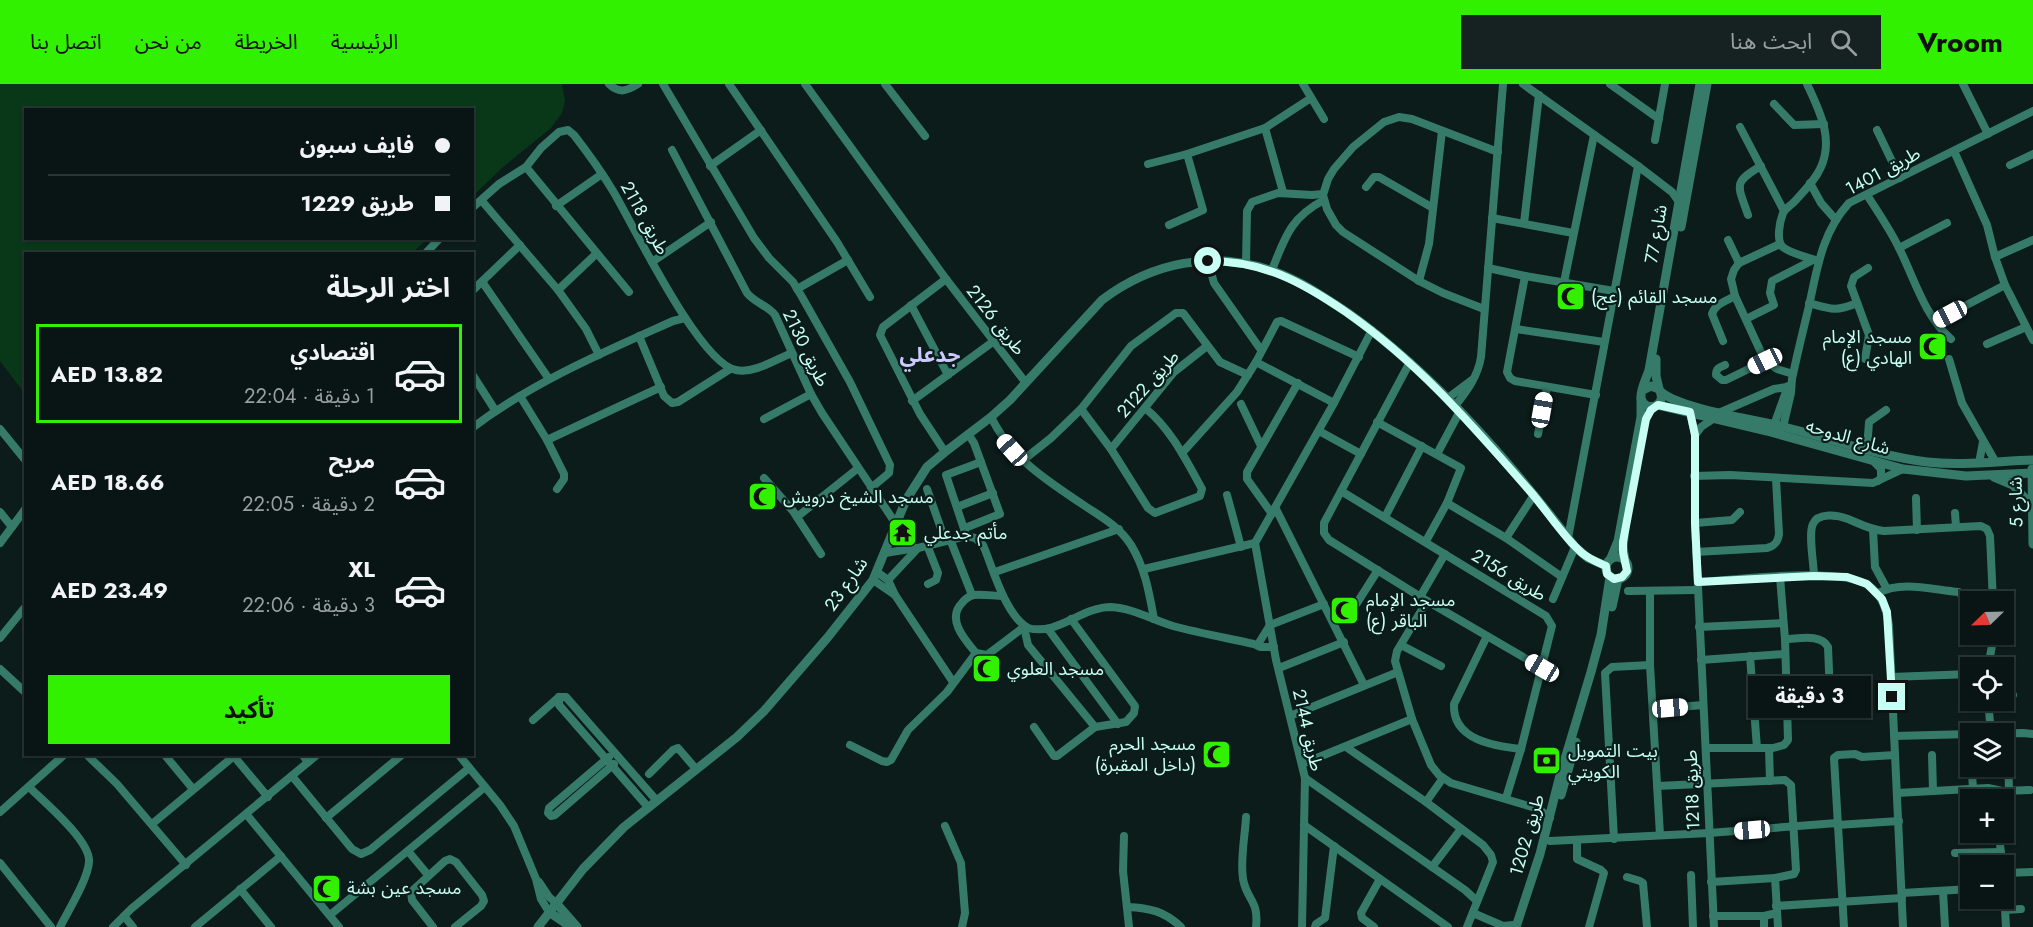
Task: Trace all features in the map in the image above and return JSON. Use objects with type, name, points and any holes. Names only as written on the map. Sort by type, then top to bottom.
[{"type":"street","points":[[609,84],[613,89],[625,91],[638,84]]},
{"type":"street","points":[[663,84],[759,245],[797,289],[850,382],[891,469],[871,488]]},
{"type":"street","points":[[729,84],[848,260],[870,297]]},
{"type":"street","points":[[885,84],[925,136]]},
{"type":"street","points":[[1304,84],[1324,119]]},
{"type":"street","points":[[1437,454],[1473,379],[1481,357],[1503,84]]},
{"type":"street","points":[[1523,84],[1677,191]]},
{"type":"street","points":[[1655,140],[1665,84]]},
{"type":"street","name":"شارع 77","points":[[1608,562],[1618,541],[1641,417],[1642,394],[1649,370],[1679,202],[1677,191],[1700,84]]},
{"type":"street","name":"شارع 77","points":[[1660,390],[1655,363],[1707,84]]},
{"type":"street","points":[[1807,84],[1824,124],[1826,140],[1822,166],[1784,211],[1779,238],[1784,248],[1816,261]]},
{"type":"street","points":[[1963,84],[1988,134]]},
{"type":"street","points":[[808,85],[946,279]]},
{"type":"street","points":[[1614,86],[1659,119]]},
{"type":"street","points":[[1524,224],[1539,95]]},
{"type":"street","points":[[1148,164],[1187,154],[1265,128],[1311,98]]},
{"type":"street","points":[[1774,104],[1794,125],[1824,124]]},
{"type":"street","name":"طريق 1401","points":[[1775,428],[1791,393],[1816,261],[1836,220],[1849,204],[2033,111]]},
{"type":"street","points":[[1484,309],[1419,281],[1343,232],[1336,225],[1324,197],[1328,179],[1353,147],[1384,122],[1399,117],[1412,119],[1498,152]]},
{"type":"street","points":[[1740,127],[1784,211]]},
{"type":"street","points":[[1265,128],[1283,192]]},
{"type":"street","name":"طريق 2118","points":[[474,207],[499,184],[526,167],[541,148],[559,132],[565,130],[574,135],[602,174],[685,318],[719,360],[730,369]]},
{"type":"street","points":[[710,166],[761,130]]},
{"type":"street","points":[[1876,130],[1900,178]]},
{"type":"street","points":[[1419,281],[1427,254],[1442,132]]},
{"type":"street","points":[[1564,282],[1594,135]]},
{"type":"street","name":"طريق 2130","points":[[672,150],[747,293],[753,300],[770,308],[775,315],[811,394],[896,524]]},
{"type":"street","points":[[1954,151],[1987,225],[2005,285],[2033,340]]},
{"type":"street","points":[[1169,225],[1203,210],[1187,154]]},
{"type":"street","points":[[2010,165],[2033,154]]},
{"type":"street","points":[[1748,215],[1740,190],[1741,181],[1761,165]]},
{"type":"street","points":[[1568,538],[1638,166]]},
{"type":"street","points":[[526,167],[629,292]]},
{"type":"street","points":[[556,206],[602,174]]},
{"type":"street","points":[[1366,187],[1374,177],[1378,177],[1432,208]]},
{"type":"street","points":[[1810,183],[1821,203],[1836,220]]},
{"type":"street","points":[[1246,264],[1249,206],[1283,192],[1324,197]]},
{"type":"street","points":[[1867,195],[1899,248],[1922,297],[1943,332],[1951,339]]},
{"type":"street","points":[[1272,270],[1286,235],[1294,223],[1306,210],[1324,197]]},
{"type":"street","points":[[482,201],[558,290],[586,329],[599,355]]},
{"type":"street","points":[[1492,218],[1573,233]]},
{"type":"street","points":[[652,262],[711,222]]},
{"type":"street","points":[[1899,248],[1947,224]]},
{"type":"street","points":[[427,252],[438,240]]},
{"type":"street","points":[[1728,240],[1739,264]]},
{"type":"street","points":[[1995,257],[2033,240]]},
{"type":"street","points":[[1780,244],[1739,264],[1731,279],[1735,296],[1765,361],[1793,376]]},
{"type":"street","points":[[474,290],[520,245]]},
{"type":"street","points":[[558,290],[596,254]]},
{"type":"street","points":[[797,289],[848,260]]},
{"type":"street","points":[[1208,261],[1214,284],[1261,350]]},
{"type":"street","name":"شارع 23","points":[[538,927],[600,852],[648,807],[738,737],[828,637],[875,576],[901,511],[920,477],[945,452],[991,417],[1026,383],[1087,314],[1119,287],[1137,277],[1172,265],[1227,261],[1272,270],[1316,292],[1372,330],[1448,398],[1534,495],[1575,547],[1588,558],[1608,562]]},
{"type":"street","points":[[1746,319],[1774,305],[1770,293],[1772,281],[1816,261]]},
{"type":"street","points":[[1488,268],[1614,291]]},
{"type":"street","points":[[1865,359],[1869,335],[1851,290],[1851,283],[1854,277],[1868,268]]},
{"type":"street","points":[[1524,276],[1507,372],[1510,378],[1515,381],[1596,395]]},
{"type":"street","name":"طريق 2126","points":[[945,452],[912,401],[880,335],[883,327],[946,279],[1026,383]]},
{"type":"street","points":[[483,283],[549,380]]},
{"type":"street","points":[[1936,321],[2005,285]]},
{"type":"street","points":[[1723,341],[1712,314],[1717,305],[1735,296]]},
{"type":"street","points":[[1809,303],[1832,310],[1841,310],[1857,303]]},
{"type":"street","points":[[911,305],[948,375]]},
{"type":"street","name":"طريق 2122","points":[[1022,461],[1051,438],[1081,409],[1131,346],[1176,312],[1183,314],[1207,346],[1174,372],[1111,449]]},
{"type":"street","points":[[474,426],[495,410],[549,380],[639,336],[685,318]]},
{"type":"street","points":[[1145,408],[1162,424],[1182,453],[1238,392],[1274,325],[1279,321],[1359,357]]},
{"type":"street","points":[[1987,344],[2026,327]]},
{"type":"street","points":[[1516,328],[1604,342]]},
{"type":"street","points":[[1144,569],[1255,543],[1319,431],[1372,330]]},
{"type":"street","points":[[639,336],[669,402],[678,402],[730,369],[750,370],[792,352]]},
{"type":"street","points":[[912,401],[994,341]]},
{"type":"street","points":[[1207,346],[1225,366],[1248,375]]},
{"type":"street","points":[[1949,359],[1962,403],[1995,461]]},
{"type":"street","points":[[1725,365],[1716,371],[1716,375],[1722,380],[1765,361]]},
{"type":"street","points":[[1256,362],[1334,403]]},
{"type":"street","points":[[1410,362],[1324,523],[1324,533],[1329,540],[1424,599],[1542,668]]},
{"type":"street","name":"طريق 1401","points":[[1775,428],[1787,387],[1793,376]]},
{"type":"street","points":[[474,377],[495,410]]},
{"type":"street","points":[[1448,398],[1473,379]]},
{"type":"street","points":[[1298,383],[1246,476],[1274,511],[1344,642],[1364,685]]},
{"type":"street","points":[[1625,561],[1618,557],[1608,562],[1607,574],[1614,578],[1622,577],[1627,571],[1623,542],[1645,423],[1662,399],[1660,390],[1651,386],[1642,394],[1648,406],[1656,406]]},
{"type":"street","points":[[547,440],[661,387]]},
{"type":"street","points":[[1538,434],[1546,387]]},
{"type":"street","points":[[1721,412],[1774,389],[1787,387]]},
{"type":"street","name":"شارع الدوحه","points":[[1660,390],[1668,397],[1775,428],[1875,463],[1903,470],[1986,476],[2032,473]]},
{"type":"street","points":[[764,419],[811,394]]},
{"type":"street","points":[[520,396],[547,440],[564,474],[564,479],[557,489]]},
{"type":"street","points":[[1241,404],[1261,446]]},
{"type":"street","name":"شارع الدوحه","points":[[1656,406],[1713,419],[1775,428],[1926,462],[1979,463],[2032,460]]},
{"type":"street","name":"طريق 2122","points":[[1081,409],[1111,449],[1148,508],[1153,512],[1200,496],[1202,493],[1182,453]]},
{"type":"street","points":[[1867,450],[1869,422],[1886,410]]},
{"type":"street","name":"طريق 1218","points":[[1690,412],[1695,435],[1696,552],[1714,927]]},
{"type":"street","points":[[991,417],[1003,440],[1022,461],[1119,529],[1144,569],[1154,619]]},
{"type":"street","points":[[1695,435],[1701,427],[1713,419]]},
{"type":"street","points":[[1377,422],[1458,465],[1461,471],[1426,541]]},
{"type":"street","points":[[0,429],[24,459]]},
{"type":"street","points":[[1319,431],[1361,454]]},
{"type":"street","points":[[957,507],[993,493],[968,434]]},
{"type":"street","points":[[1979,463],[1983,442]]},
{"type":"street","points":[[1385,517],[1422,446]]},
{"type":"street","name":"شارع 5","points":[[2032,460],[2033,544]]},
{"type":"street","points":[[981,462],[946,475],[965,532],[980,541],[995,572],[1003,596],[1024,627],[1028,645],[1095,727]]},
{"type":"street","points":[[1875,463],[1881,470],[1881,478],[1878,481]]},
{"type":"street","points":[[797,517],[858,469]]},
{"type":"street","points":[[1694,476],[1730,475],[1854,482],[1878,481],[1903,470]]},
{"type":"street","points":[[1986,476],[2013,485],[2032,506]]},
{"type":"street","points":[[764,478],[797,517],[821,554]]},
{"type":"street","points":[[1696,552],[1767,548],[1774,545],[1779,534],[1776,479]]},
{"type":"street","points":[[927,489],[972,595]]},
{"type":"street","name":"طريق 2156","points":[[1341,491],[1549,618],[1552,627],[1506,798]]},
{"type":"street","name":"شارع 23","points":[[888,580],[918,548],[947,540],[1000,515],[993,493]]},
{"type":"street","points":[[1227,495],[1241,547]]},
{"type":"street","points":[[1506,538],[1534,495]]},
{"type":"street","points":[[1916,498],[1917,530]]},
{"type":"street","points":[[1446,502],[1506,538],[1562,577]]},
{"type":"street","points":[[884,506],[901,511]]},
{"type":"street","points":[[0,543],[24,511]]},
{"type":"street","points":[[0,512],[12,527]]},
{"type":"street","points":[[1695,523],[1732,520],[1740,512]]},
{"type":"street","points":[[1955,513],[1956,527]]},
{"type":"street","points":[[1814,576],[1812,529],[1816,520],[1829,516],[1840,517],[1874,530],[1888,531],[1981,526],[1989,531],[1992,591]]},
{"type":"street","points":[[995,572],[1119,529]]},
{"type":"street","points":[[1874,530],[1875,567],[1887,589]]},
{"type":"street","name":"طريق 2144","points":[[1255,543],[1276,660],[1305,778],[1301,927]]},
{"type":"street","points":[[927,545],[939,573],[936,580],[928,584]]},
{"type":"street","points":[[1553,599],[1575,547]]},
{"type":"street","points":[[885,554],[918,548]]},
{"type":"street","points":[[1445,554],[1396,651],[1395,661],[1412,719],[1431,765],[1443,778],[1460,786],[1539,808],[1550,818]]},
{"type":"street","points":[[1358,603],[1378,570]]},
{"type":"street","points":[[875,576],[888,580],[895,595],[953,682]]},
{"type":"street","points":[[875,576],[895,595]]},
{"type":"street","points":[[1628,591],[1814,576],[1854,578],[1867,584],[1878,593],[1887,612],[1904,927]]},
{"type":"street","points":[[1706,748],[1769,748],[1782,746],[1788,740],[1788,697],[1780,577]]},
{"type":"street","name":"طريق 1202","points":[[1517,926],[1550,818],[1559,779],[1601,635],[1614,578]]},
{"type":"street","name":"طريق 1202","points":[[1517,926],[1550,841],[1601,659],[1614,578]]},
{"type":"street","points":[[1878,593],[1887,589],[1925,587],[1960,593]]},
{"type":"street","points":[[1650,591],[1650,665],[1660,835]]},
{"type":"street","points":[[1003,596],[972,595],[964,600],[957,608],[955,616],[964,639],[976,653],[982,655],[992,653],[1024,627]]},
{"type":"street","points":[[1258,644],[1270,625],[1324,604]]},
{"type":"street","points":[[1024,627],[1048,629],[1104,607],[1114,607],[1172,625],[1258,644],[1273,643]]},
{"type":"street","points":[[0,638],[24,608]]},
{"type":"street","points":[[18,615],[24,620]]},
{"type":"street","points":[[1034,727],[1054,756],[1057,756],[1095,727],[1126,722],[1131,718],[1134,706],[1071,619]]},
{"type":"street","points":[[1699,627],[1783,623]]},
{"type":"street","points":[[1048,629],[1118,724]]},
{"type":"street","points":[[1487,636],[1454,704],[1454,716],[1460,727],[1471,737],[1504,747],[1521,749]]},
{"type":"street","points":[[1785,639],[1818,638],[1826,642],[1830,695]]},
{"type":"street","points":[[1279,668],[1344,642]]},
{"type":"street","points":[[1258,644],[1276,660]]},
{"type":"street","points":[[1401,645],[1441,666]]},
{"type":"street","points":[[850,745],[882,761],[891,760],[908,729],[937,703],[976,653]]},
{"type":"street","points":[[1701,660],[1785,654]]},
{"type":"street","points":[[1750,656],[1757,748]]},
{"type":"street","points":[[1614,839],[1605,673],[1612,667],[1650,665]]},
{"type":"street","points":[[0,669],[24,691]]},
{"type":"street","points":[[1290,716],[1398,672]]},
{"type":"street","points":[[1891,677],[1960,674]]},
{"type":"street","points":[[1788,697],[1853,694]]},
{"type":"street","points":[[559,697],[558,703],[648,807]]},
{"type":"street","points":[[533,720],[559,697],[566,697],[657,801]]},
{"type":"street","points":[[1653,709],[1703,705]]},
{"type":"street","points":[[577,725],[585,718]]},
{"type":"street","points":[[1302,764],[1412,719]]},
{"type":"street","points":[[2023,733],[2033,729]]},
{"type":"street","points":[[2014,733],[2033,734]]},
{"type":"street","points":[[1894,736],[1960,734]]},
{"type":"street","points":[[1346,747],[1426,802],[1491,855],[1493,862],[1467,927]]},
{"type":"street","points":[[649,774],[673,750],[678,748],[696,769]]},
{"type":"street","points":[[1769,748],[1770,781]]},
{"type":"street","points":[[1844,927],[1834,758],[1855,753],[1861,757],[1895,755]]},
{"type":"street","points":[[609,762],[583,791],[555,814],[549,815],[548,809],[577,784],[617,755]]},
{"type":"street","points":[[1932,755],[1933,791]]},
{"type":"street","points":[[0,812],[63,756]]},
{"type":"street","points":[[88,756],[117,784],[186,865]]},
{"type":"street","points":[[166,756],[193,789]]},
{"type":"street","points":[[152,824],[232,756]]},
{"type":"street","points":[[234,756],[268,797]]},
{"type":"street","points":[[304,756],[308,762]]},
{"type":"street","points":[[113,927],[316,756]]},
{"type":"street","points":[[326,818],[401,756]]},
{"type":"street","points":[[460,756],[514,826],[536,879],[541,899],[549,912],[571,927]]},
{"type":"street","points":[[292,776],[352,849],[361,854],[469,768]]},
{"type":"street","points":[[1972,777],[1973,789],[1992,789]]},
{"type":"street","points":[[1305,778],[1477,901]]},
{"type":"street","points":[[1426,802],[1443,778]]},
{"type":"street","points":[[1657,786],[1785,780],[1791,785],[1797,870],[1792,876],[1711,882]]},
{"type":"street","points":[[577,784],[583,791]]},
{"type":"street","points":[[29,787],[83,841],[89,853],[89,866],[60,927]]},
{"type":"street","points":[[330,915],[485,787]]},
{"type":"street","points":[[1897,793],[1960,790]]},
{"type":"street","points":[[2014,791],[2030,790]]},
{"type":"street","points":[[1539,808],[1553,804]]},
{"type":"street","points":[[247,815],[339,927]]},
{"type":"street","points":[[1246,817],[1243,874],[1245,887],[1257,909],[1256,927]]},
{"type":"street","points":[[1550,841],[1614,839],[1899,820]]},
{"type":"street","points":[[1304,825],[1448,927]]},
{"type":"street","points":[[945,826],[961,864],[965,913],[962,927]]},
{"type":"street","points":[[1432,867],[1461,829]]},
{"type":"street","points":[[1124,836],[1123,871],[1129,927]]},
{"type":"street","points":[[1577,840],[1577,859],[1601,870],[1604,874],[1589,927]]},
{"type":"street","points":[[2001,843],[2001,855]]},
{"type":"street","points":[[1315,927],[1325,918],[1334,846]]},
{"type":"street","points":[[408,851],[428,875]]},
{"type":"street","points":[[1955,853],[2001,852]]},
{"type":"street","points":[[199,926],[281,856]]},
{"type":"street","points":[[433,927],[410,895],[412,889],[447,860],[453,860],[484,897],[481,906],[455,927]]},
{"type":"street","points":[[0,863],[51,927]]},
{"type":"street","points":[[2014,873],[2033,872]]},
{"type":"street","points":[[1691,875],[1693,927]]},
{"type":"street","points":[[1627,877],[1643,883],[1647,927]]},
{"type":"street","points":[[1775,878],[1778,927]]},
{"type":"street","points":[[536,879],[549,897],[577,927]]},
{"type":"street","points":[[1374,927],[1362,918],[1361,913],[1380,879]]},
{"type":"street","points":[[240,889],[271,927]]},
{"type":"street","points":[[1713,916],[1764,916],[1777,910],[1843,901],[1960,890]]},
{"type":"street","points":[[1943,891],[1945,927]]},
{"type":"street","points":[[1127,907],[1146,908],[1170,916],[1181,927]]},
{"type":"street","points":[[2006,927],[2005,910],[2021,909]]},
{"type":"street","points":[[1473,913],[1503,926],[1517,926]]},
{"type":"street","points":[[124,916],[133,927]]},
{"type":"street","points":[[1764,916],[1764,927]]},
{"type":"shaded area","points":[[0,84],[562,84],[565,101],[562,113],[551,128],[502,168],[474,195],[474,108],[24,108],[24,240],[426,240],[413,252],[24,252],[24,393],[0,361]]},
{"type":"place","name":"مسجد القائم (عج)","points":[[1570,297]]},
{"type":"place","name":"مسجد الإمام الهادي (ع)","points":[[1933,347]]},
{"type":"place","name":"مسجد الشيخ درويش","points":[[762,497]]},
{"type":"place","name":"مأتم جدعلي","points":[[903,533]]},
{"type":"place","name":"مسجد الإمام الباقر (ع)","points":[[1345,610]]},
{"type":"place","name":"مسجد العلوي","points":[[986,669]]},
{"type":"place","name":"مسجد الحرم (داخل المقبرة)","points":[[1217,754]]},
{"type":"place","name":"بيت التمويل الكويتي","points":[[1547,761]]},
{"type":"place","name":"مسجد عين بشة","points":[[326,888]]},
{"type":"district","name":"جدعلي","points":[[930,355]]},
{"type":"route","points":[[1208,261],[1227,261],[1272,270],[1316,292],[1372,330],[1410,362],[1455,406],[1534,495],[1575,547],[1588,558],[1606,566],[1607,574],[1614,579],[1622,577],[1628,567],[1623,552],[1623,542],[1646,419],[1654,406],[1658,405],[1690,412],[1695,435],[1694,476],[1698,582],[1814,576],[1854,578],[1867,584],[1878,593],[1887,612],[1892,697]]}]
